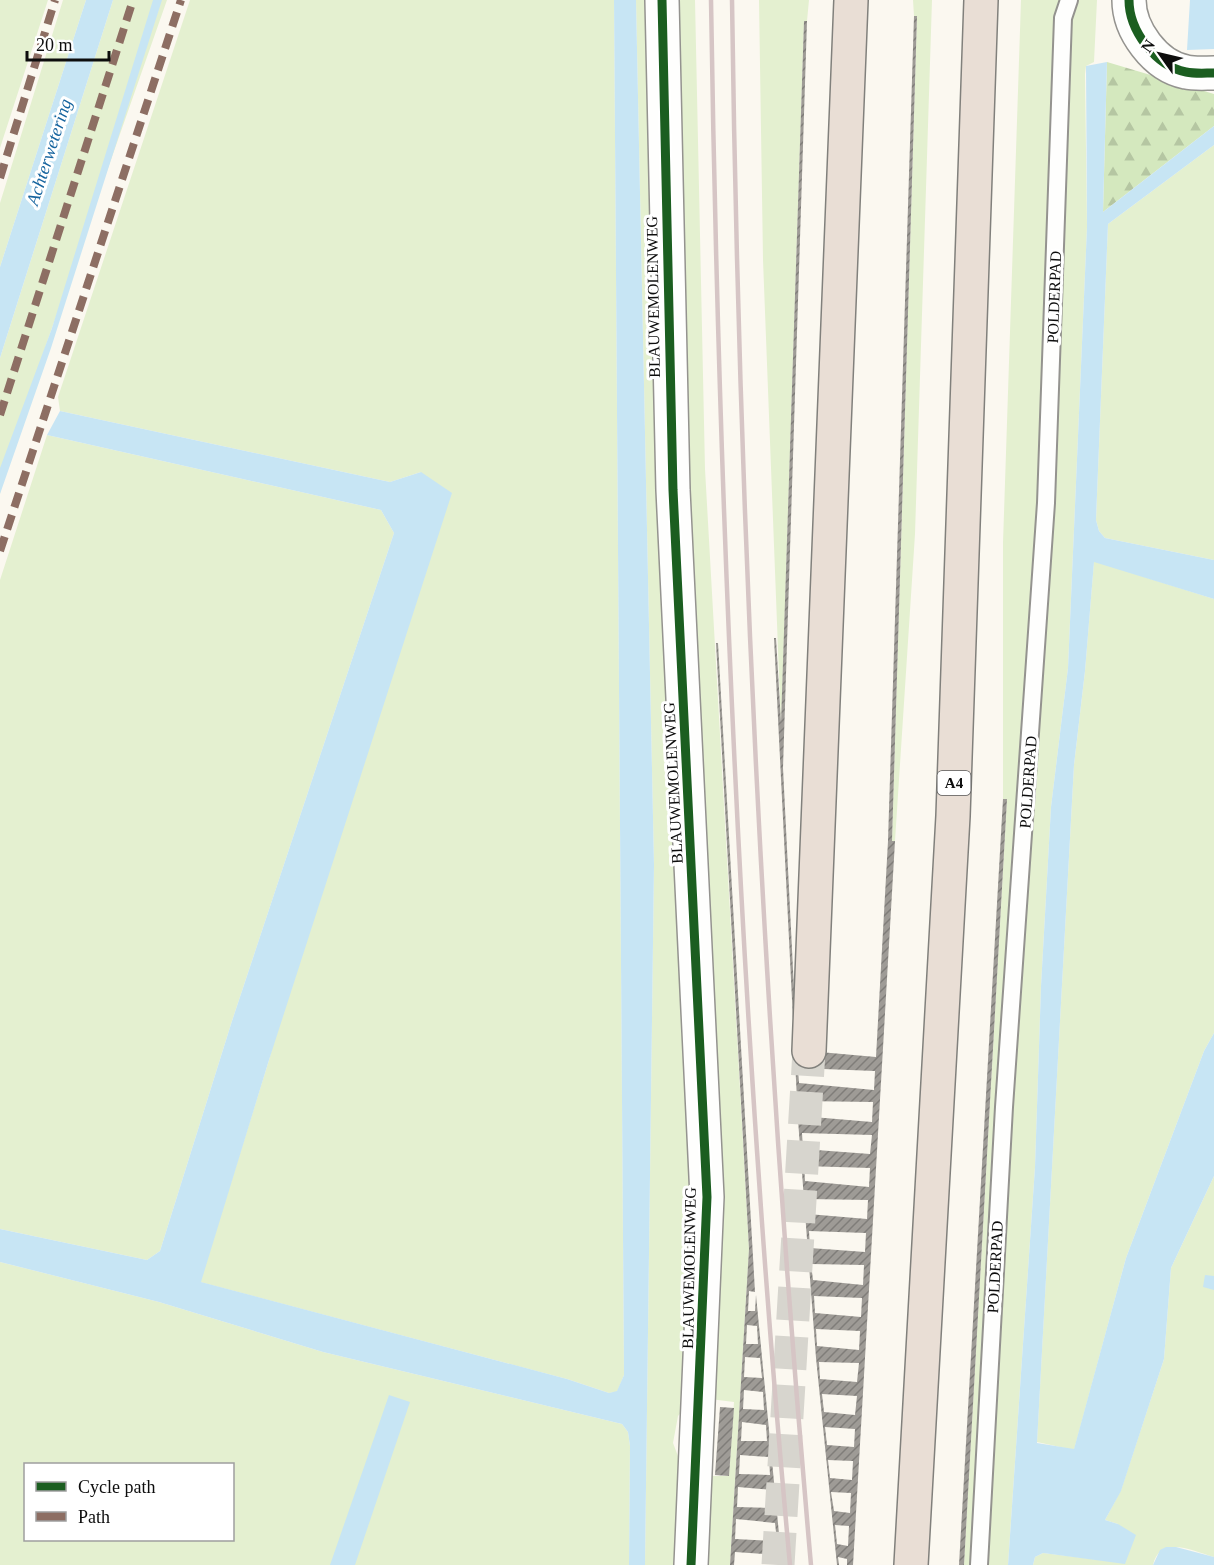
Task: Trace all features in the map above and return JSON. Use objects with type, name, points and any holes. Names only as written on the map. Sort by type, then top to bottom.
[{"type":"highway","points":[[809,1051],[851,0]]},
{"type":"highway","name":"A4","points":[[911,1565],[953,816],[981,0]]},
{"type":"street","name":"BLAUWEMOLENWEG","points":[[662,0],[673,490],[707,1197],[691,1565]]},
{"type":"street","points":[[1129,0],[1129,11],[1135,28],[1143,42],[1162,62],[1185,72],[1214,73]]},
{"type":"lane","name":"POLDERPAD","points":[[979,1565],[1003,1119],[1046,503],[1063,18],[1069,0]]},
{"type":"green space","points":[[0,0],[48,0],[0,148]]},
{"type":"green space","points":[[63,0],[86,0],[0,267],[0,203]]},
{"type":"green space","points":[[113,0],[167,0],[46,345],[0,493],[0,358]]},
{"type":"green space","points":[[190,0],[614,0],[624,1375],[617,1392],[609,1393],[567,1379],[200,1282],[269,1060],[421,472],[390,482],[60,411],[58,397]]},
{"type":"green space","points":[[636,0],[652,0],[697,1205],[685,1408],[678,1416],[673,1443],[684,1472],[680,1565],[645,1565],[654,865]]},
{"type":"green space","points":[[673,0],[695,0],[705,469],[749,1249],[730,1565],[701,1565],[706,1476],[729,1476],[734,1402],[710,1399]]},
{"type":"green space","points":[[759,0],[809,0],[807,21],[804,21],[781,727],[763,260]]},
{"type":"green space","points":[[913,0],[932,0],[915,534],[895,841],[892,841],[917,17],[914,16]]},
{"type":"green space","points":[[1021,0],[1097,0],[1094,62],[1086,66],[1085,74],[1087,227],[1068,668],[1051,807],[1041,986],[1035,1167],[1008,1565],[964,1565],[1007,800],[1003,799],[1003,543]]},
{"type":"green space","points":[[1107,62],[1214,94],[1214,126],[1103,212]]},
{"type":"green space","points":[[1214,145],[1214,560],[1105,538],[1099,531],[1096,520],[1108,224]]},
{"type":"green space","points":[[47,435],[381,510],[394,533],[232,1021],[160,1251],[147,1260],[0,1229],[0,580]]},
{"type":"green space","points":[[1094,561],[1214,599],[1214,1033],[1204,1051],[1126,1258],[1074,1450],[1037,1442],[1074,765]]},
{"type":"green space","points":[[1214,1176],[1214,1557],[1187,1549],[1170,1547],[1157,1556],[1153,1565],[1033,1565],[1035,1557],[1043,1553],[1125,1563],[1118,1524],[1105,1520],[1121,1490],[1164,1359],[1171,1268]]},
{"type":"green space","points":[[0,1262],[159,1302],[323,1352],[622,1424],[628,1432],[630,1446],[629,1565],[0,1565]]},
{"type":"water","name":"Achterwetering","points":[[86,0],[113,0],[0,358],[0,267]]},
{"type":"water","points":[[153,0],[162,0],[51,348],[0,494],[0,468],[52,328]]},
{"type":"water","points":[[614,0],[636,0],[654,865],[645,1565],[629,1565],[630,1446],[628,1432],[622,1424],[323,1352],[159,1302],[0,1262],[0,1229],[147,1260],[160,1251],[232,1021],[394,533],[381,510],[47,435],[60,411],[390,482],[421,472],[452,493],[269,1060],[201,1282],[567,1379],[609,1393],[617,1391],[624,1375]]},
{"type":"water","points":[[1190,0],[1214,0],[1214,49],[1187,50]]},
{"type":"water","points":[[1107,62],[1103,212],[1214,126],[1214,145],[1108,224],[1096,520],[1099,531],[1105,538],[1214,560],[1214,599],[1094,562],[1074,765],[1037,1443],[1074,1449],[1126,1258],[1204,1051],[1214,1033],[1214,1176],[1171,1268],[1164,1359],[1121,1491],[1105,1520],[1118,1524],[1136,1535],[1125,1564],[1043,1553],[1035,1557],[1033,1565],[1008,1565],[1035,1167],[1041,986],[1051,807],[1068,668],[1087,227],[1086,66]]},
{"type":"water","points":[[1205,1275],[1214,1276],[1214,1290],[1203,1287]]},
{"type":"water","points":[[389,1395],[410,1402],[355,1565],[330,1565]]},
{"type":"water","points":[[1166,1547],[1176,1547],[1214,1557],[1214,1565],[1153,1565],[1160,1550]]},
{"type":"building","points":[[914,16],[917,16],[892,841],[895,841],[853,1565],[847,1565],[847,1559],[838,1557],[839,1565],[837,1565],[816,1358],[798,1120],[774,638],[776,638],[781,723],[804,21],[807,21],[783,768],[797,1050],[876,1057],[888,841]],"holes":[[[798,1068],[875,1071],[874,1090],[799,1083]],[[800,1101],[873,1102],[872,1122],[801,1116]],[[802,1133],[872,1135],[870,1154],[803,1149]],[[804,1166],[870,1168],[869,1187],[805,1181]],[[807,1199],[868,1200],[867,1219],[808,1214]],[[809,1231],[866,1233],[865,1252],[810,1248]],[[811,1264],[864,1265],[863,1285],[813,1280]],[[814,1296],[862,1298],[861,1317],[815,1313]],[[816,1329],[860,1331],[859,1350],[817,1346]],[[819,1362],[859,1363],[857,1382],[820,1379]],[[822,1394],[857,1396],[855,1415],[824,1412]],[[825,1427],[855,1429],[854,1447],[827,1445]],[[828,1460],[853,1461],[852,1480],[830,1478]],[[831,1492],[851,1493],[850,1513],[834,1511]],[[835,1525],[849,1526],[848,1546],[837,1544]]]},
{"type":"building","points":[[716,643],[718,643],[755,1292],[749,1291],[748,1311],[755,1311],[756,1295],[782,1565],[779,1565],[779,1555],[735,1552],[734,1565],[730,1565],[749,1249]],"holes":[[[747,1325],[757,1326],[758,1344],[746,1344]],[[745,1357],[760,1358],[762,1378],[744,1377]],[[744,1390],[763,1392],[764,1410],[743,1409]],[[742,1422],[766,1425],[767,1441],[741,1441]],[[740,1455],[769,1457],[770,1475],[739,1474]],[[738,1487],[772,1490],[773,1508],[737,1507]],[[736,1519],[775,1523],[777,1541],[735,1539]]]},
{"type":"building","points":[[1003,799],[1007,799],[964,1565],[959,1565]]},
{"type":"building","points":[[720,1407],[734,1408],[729,1476],[715,1475]]},
{"type":"tunnel","points":[[778,1565],[809,1051]]},
{"type":"railway","points":[[711,0],[720,392],[736,784],[759,1175],[790,1565]]},
{"type":"railway","points":[[732,0],[741,392],[757,783],[780,1174],[811,1565]]},
{"type":"marked path","points":[[0,178],[55,0]]},
{"type":"marked path","points":[[0,415],[133,0]]},
{"type":"marked path","points":[[0,551],[181,0]]},
{"type":"cycle path","points":[[662,0],[673,490],[707,1197],[691,1565]]},
{"type":"cycle path","points":[[1129,0],[1130,11],[1139,34],[1154,54],[1164,62],[1186,72],[1214,73]]}]
